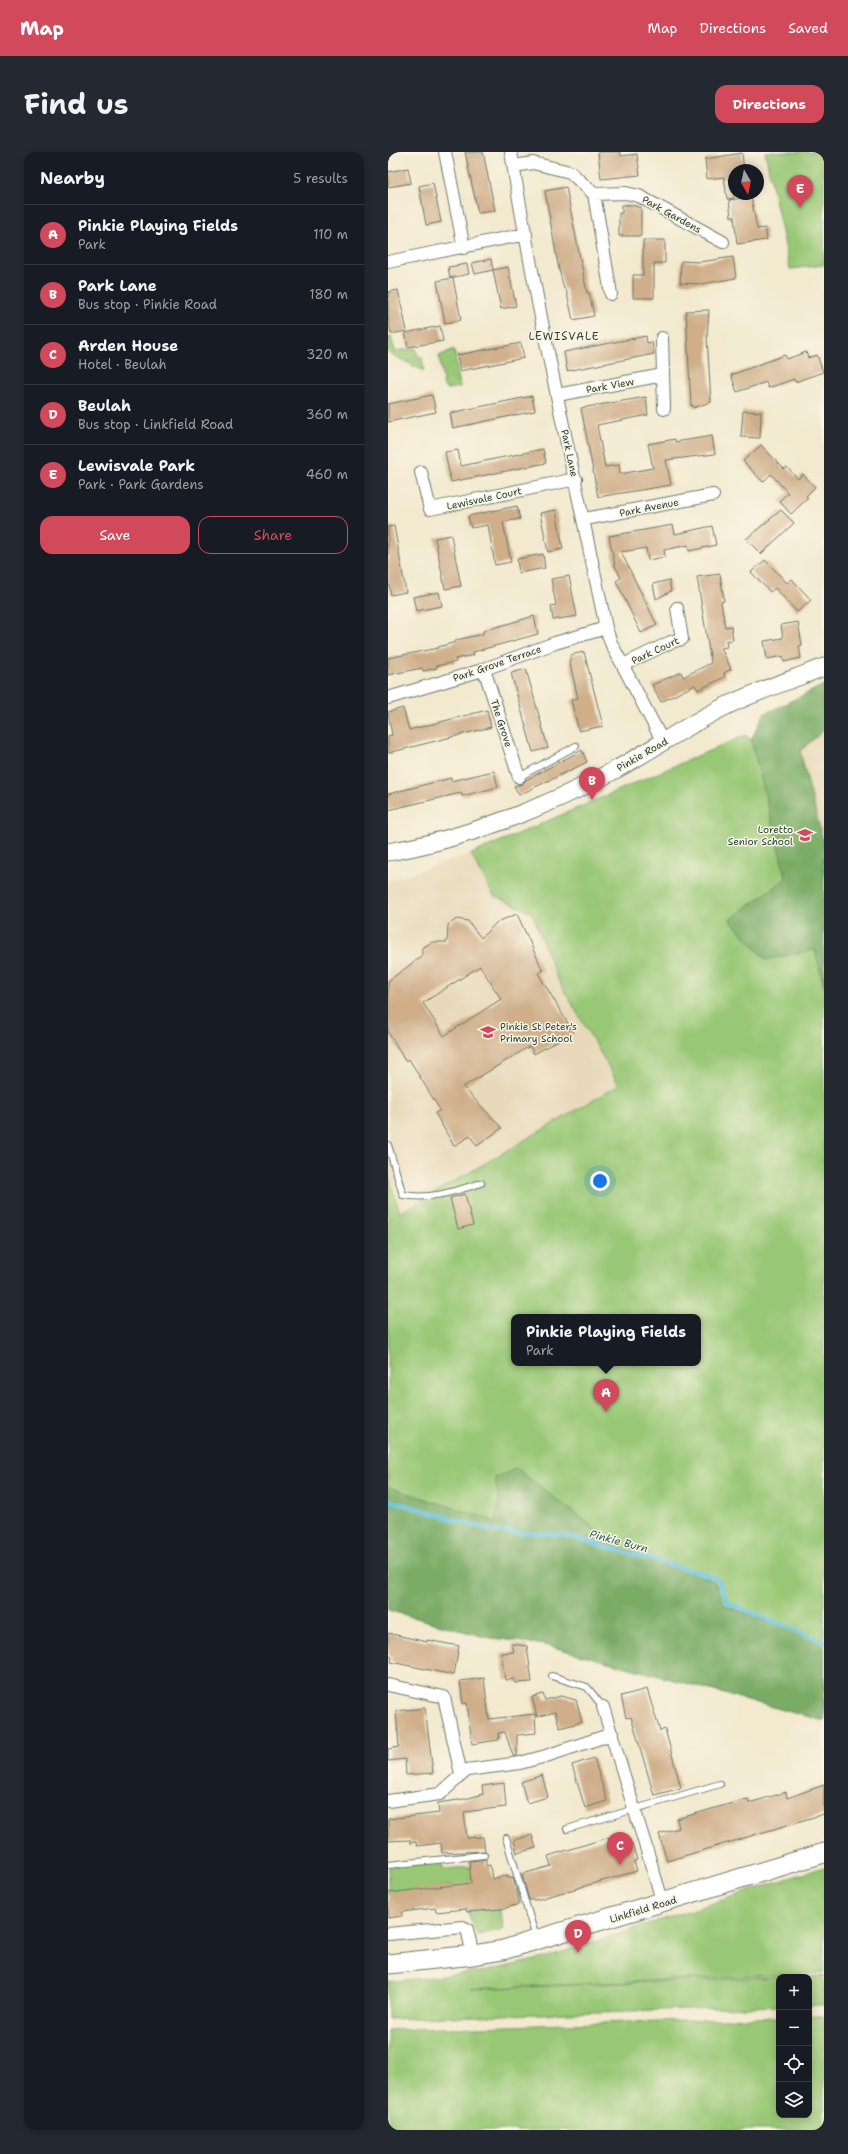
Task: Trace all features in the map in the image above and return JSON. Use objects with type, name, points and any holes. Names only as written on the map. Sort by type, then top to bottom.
[{"type":"main road","name":"Pinkie Road","points":[[388,852],[408,849],[490,825],[563,797],[616,770],[725,707],[824,667]]},
{"type":"main road","name":"Linkfield Road","points":[[388,1964],[473,1955],[537,1940],[824,1853]]},
{"type":"street","points":[[445,152],[464,248]]},
{"type":"street","name":"Park Lane","points":[[511,152],[557,395],[585,520],[606,628],[623,665],[663,742]]},
{"type":"street","points":[[514,166],[533,163],[570,172],[594,194],[612,294]]},
{"type":"street","name":"Park Gardens","points":[[594,194],[626,193],[639,196],[723,242]]},
{"type":"street","points":[[388,262],[464,248],[526,234]]},
{"type":"street","points":[[662,338],[664,408]]},
{"type":"street","name":"Park View","points":[[557,395],[663,375]]},
{"type":"street","name":"Lewisvale Court","points":[[421,472],[430,509],[576,479]]},
{"type":"street","name":"Park Avenue","points":[[585,520],[713,495]]},
{"type":"street","name":"Park Court","points":[[623,665],[671,642],[682,640],[677,608]]},
{"type":"street","name":"Park Grove Terrace","points":[[388,698],[484,669],[555,643],[606,628]]},
{"type":"street","name":"The Grove","points":[[484,669],[519,777]]},
{"type":"street","points":[[388,1685],[444,1697],[461,1774]]},
{"type":"street","points":[[603,1708],[663,1903]]},
{"type":"street","points":[[388,1801],[440,1794],[467,1770],[520,1763],[612,1734]]},
{"type":"street","points":[[388,1934],[463,1927],[467,1929],[473,1955]]},
{"type":"lane","points":[[519,777],[576,746]]},
{"type":"lane","points":[[388,1145],[403,1195],[418,1198],[441,1195],[482,1183]]},
{"type":"lane","points":[[552,1676],[587,1688],[603,1708]]},
{"type":"lane","points":[[566,1829],[720,1784]]},
{"type":"lane","points":[[506,1838],[537,1940]]},
{"type":"lane","points":[[388,1865],[484,1855]]},
{"type":"shaded area","name":"Loretto Senior School","points":[[824,697],[824,959],[769,718]]},
{"type":"shaded area","name":"Pinkie St Peter's Primary School","points":[[471,854],[493,895],[532,913],[557,978],[619,1085],[399,1213],[388,1175],[388,881]]},
{"type":"green space","points":[[765,152],[824,152],[824,265],[790,269]]},
{"type":"green space","points":[[391,337],[395,351],[416,348],[418,357],[422,357],[424,371],[388,353],[388,338]]},
{"type":"green space","points":[[454,349],[460,387],[447,389],[444,387],[439,356]]},
{"type":"green space","points":[[824,685],[824,730],[800,751],[824,844],[824,987],[815,950],[766,960],[730,920],[786,878],[751,740],[764,714]]},
{"type":"green space","points":[[746,735],[760,749],[824,959],[824,1721],[546,1645],[485,1637],[388,1610],[388,1175],[400,1213],[619,1085],[557,978],[532,913],[493,895],[471,854]]},
{"type":"green space","points":[[516,1468],[619,1547],[714,1581],[725,1606],[824,1641],[824,1721],[546,1645],[485,1637],[388,1610],[388,1487],[495,1521],[499,1500],[495,1478]]},
{"type":"green space","points":[[438,1861],[442,1864],[444,1869],[470,1867],[471,1879],[492,1877],[504,1929],[478,1935],[467,1912],[494,1909],[453,1885],[388,1896],[388,1867]]},
{"type":"green space","points":[[824,1867],[824,1973],[471,1989],[776,1977],[776,2006],[388,2019],[388,1982],[487,1971],[544,1958]]},
{"type":"green space","points":[[812,1976],[824,1976],[824,2005],[812,2005]]},
{"type":"green space","points":[[812,2016],[824,2016],[824,2130],[388,2130],[388,2030],[776,2017],[776,2118],[812,2118]]},
{"type":"building","points":[[465,152],[483,152],[495,211],[478,213]]},
{"type":"building","points":[[598,152],[620,152],[621,156],[637,154],[640,175],[601,179]]},
{"type":"building","points":[[742,153],[743,164],[728,164],[728,199],[724,177],[707,179],[705,159]]},
{"type":"building","points":[[408,168],[411,183],[388,187],[388,172]]},
{"type":"building","points":[[433,183],[441,222],[426,225],[419,186]]},
{"type":"building","points":[[566,187],[587,293],[589,292],[594,316],[573,320],[566,289],[564,289],[558,265],[545,191]]},
{"type":"building","points":[[729,200],[752,200],[757,229],[765,228],[767,240],[737,244],[734,217],[731,217]]},
{"type":"building","points":[[622,205],[632,205],[641,208],[641,236],[619,236],[619,213],[622,213]]},
{"type":"building","points":[[643,240],[665,240],[665,263],[654,263],[654,298],[633,298],[633,275],[643,275]]},
{"type":"building","points":[[733,257],[736,278],[701,284],[680,283],[681,261],[700,262]]},
{"type":"building","points":[[491,259],[493,270],[475,274],[472,263]]},
{"type":"building","points":[[467,264],[469,274],[450,278],[448,267]]},
{"type":"building","points":[[508,267],[516,306],[501,309],[493,270]]},
{"type":"building","points":[[453,278],[461,320],[445,323],[437,281]]},
{"type":"building","points":[[398,290],[407,331],[391,334],[388,317],[388,292]]},
{"type":"building","points":[[709,310],[707,336],[711,402],[693,408],[693,405],[691,406],[686,311]]},
{"type":"building","points":[[440,326],[443,341],[408,347],[405,333]]},
{"type":"building","points":[[646,336],[647,343],[652,342],[654,354],[567,371],[564,352]]},
{"type":"building","points":[[521,343],[524,358],[460,371],[457,355]]},
{"type":"building","points":[[806,352],[808,358],[817,355],[823,372],[795,382],[794,379],[768,388],[766,382],[737,392],[731,375],[785,355],[787,359]]},
{"type":"building","points":[[432,395],[436,412],[388,422],[388,404]]},
{"type":"building","points":[[532,396],[535,411],[453,428],[450,413]]},
{"type":"building","points":[[646,397],[648,415],[597,425],[605,467],[619,465],[620,474],[653,468],[648,444],[675,439],[675,442],[712,436],[715,454],[666,460],[671,485],[598,497],[581,408]]},
{"type":"building","points":[[743,411],[761,412],[760,438],[741,437]]},
{"type":"building","points":[[761,445],[784,469],[787,467],[798,479],[803,474],[815,487],[806,496],[808,498],[791,514],[779,501],[788,493],[771,474],[763,482],[743,461]]},
{"type":"building","points":[[543,449],[546,463],[451,482],[445,452],[458,450],[461,466]]},
{"type":"building","points":[[517,506],[520,519],[503,522],[511,562],[495,565],[488,525],[471,528],[468,516]]},
{"type":"building","points":[[556,510],[563,549],[548,552],[540,513]]},
{"type":"building","points":[[781,510],[794,523],[761,554],[746,539]]},
{"type":"building","points":[[673,525],[675,534],[712,526],[716,545],[689,551],[688,545],[664,550],[665,557],[648,560],[646,548],[621,552],[657,625],[641,633],[616,581],[621,578],[615,566],[609,536]]},
{"type":"building","points":[[394,526],[406,592],[391,595],[388,580],[388,527]]},
{"type":"building","points":[[451,535],[461,586],[445,589],[435,538]]},
{"type":"building","points":[[543,554],[545,568],[519,573],[517,559]]},
{"type":"building","points":[[765,560],[787,583],[792,579],[811,600],[797,612],[775,588],[770,592],[751,572]]},
{"type":"building","points":[[720,574],[724,601],[721,602],[725,627],[731,626],[733,640],[726,641],[727,647],[721,648],[731,669],[724,673],[725,677],[698,690],[695,685],[661,702],[652,685],[681,672],[683,677],[711,663],[697,577]]},
{"type":"building","points":[[569,576],[577,616],[553,620],[551,606],[556,605],[551,579]]},
{"type":"building","points":[[669,580],[671,591],[656,599],[653,584]]},
{"type":"building","points":[[439,592],[442,606],[416,611],[413,597]]},
{"type":"building","points":[[534,616],[538,634],[473,652],[474,655],[455,659],[456,662],[436,666],[437,668],[423,671],[422,668],[388,675],[388,658],[438,648],[456,642],[456,640],[483,634],[483,631]]},
{"type":"building","points":[[798,622],[802,645],[799,646],[801,658],[784,662],[783,656],[767,659],[764,641],[783,638],[781,625]]},
{"type":"building","points":[[584,652],[603,726],[579,731],[571,700],[578,698],[569,660],[571,660],[570,655]]},
{"type":"building","points":[[526,669],[548,748],[533,752],[511,673]]},
{"type":"building","points":[[403,708],[409,730],[487,710],[491,727],[388,753],[388,736],[392,735],[388,712]]},
{"type":"building","points":[[582,750],[587,762],[519,795],[514,786],[522,784],[526,780]]},
{"type":"building","points":[[494,771],[498,787],[462,796],[461,793],[388,810],[388,794],[451,778],[451,781]]},
{"type":"building","points":[[517,914],[543,971],[538,973],[573,1032],[534,1054],[530,1046],[463,1087],[502,1128],[477,1146],[470,1136],[454,1146],[435,1113],[440,1110],[409,1059],[405,1061],[388,1032],[388,981],[422,956],[422,948],[432,942],[447,942],[448,925],[457,919],[468,921],[481,938],[497,922]],"holes":[[[480,966],[501,999],[444,1036],[423,1003]]]},
{"type":"building","points":[[465,1194],[473,1225],[458,1229],[450,1198]]},
{"type":"building","points":[[388,1633],[427,1642],[427,1640],[459,1646],[454,1675],[391,1662],[392,1657],[388,1656]]},
{"type":"building","points":[[512,1644],[527,1646],[532,1682],[515,1683],[515,1679],[505,1680],[501,1653],[514,1652]]},
{"type":"building","points":[[484,1678],[489,1719],[535,1714],[536,1733],[517,1735],[517,1756],[513,1756],[505,1732],[498,1733],[499,1740],[472,1744],[467,1703],[463,1704],[460,1681]]},
{"type":"building","points":[[647,1689],[660,1731],[665,1729],[681,1788],[654,1795],[631,1717],[626,1718],[621,1696]]},
{"type":"building","points":[[543,1694],[545,1700],[561,1696],[576,1700],[582,1722],[560,1728],[555,1712],[537,1717],[532,1697]]},
{"type":"building","points":[[425,1708],[433,1773],[406,1775],[405,1759],[388,1761],[388,1749],[399,1747],[396,1711]]},
{"type":"building","points":[[594,1758],[607,1801],[585,1808],[572,1765]]},
{"type":"building","points":[[542,1775],[548,1797],[527,1803],[521,1782]]},
{"type":"building","points":[[504,1783],[506,1807],[464,1812],[467,1838],[483,1837],[485,1851],[442,1853],[441,1843],[417,1846],[416,1842],[410,1843],[410,1840],[388,1841],[388,1819],[439,1813],[438,1803],[465,1799],[483,1794],[482,1786]]},
{"type":"building","points":[[824,1785],[824,1814],[667,1861],[659,1834],[679,1828],[677,1819],[748,1799],[749,1803],[786,1792],[787,1798]]},
{"type":"building","points":[[532,1835],[536,1848],[517,1853],[514,1840]]},
{"type":"building","points":[[610,1837],[613,1848],[632,1843],[637,1860],[634,1861],[637,1871],[536,1900],[529,1900],[522,1874],[551,1866],[548,1856]]},
{"type":"building","points":[[486,1859],[486,1866],[490,1865],[492,1879],[508,1875],[508,1878],[513,1877],[520,1904],[502,1909],[467,1912],[466,1909],[436,1912],[435,1908],[402,1912],[402,1916],[388,1918],[388,1893],[471,1883],[469,1861]]},
{"type":"waterway","name":"Pinkie Burn","points":[[388,1500],[493,1531],[564,1535],[717,1578],[728,1603],[824,1642]]},
{"type":"place","name":"Lewisvale Park","points":[[800,208]]},
{"type":"place","name":"Park Lane","points":[[592,800]]},
{"type":"place","name":"Loretto Senior School","points":[[805,835]]},
{"type":"place","name":"Pinkie St Peter's Primary School","points":[[488,1032]]},
{"type":"place","name":"Pinkie Playing Fields","points":[[606,1412]]},
{"type":"place","name":"Arden House","points":[[620,1865]]},
{"type":"place","name":"Beulah","points":[[578,1953]]},
{"type":"district","name":"LEWISVALE","points":[[564,336]]}]
